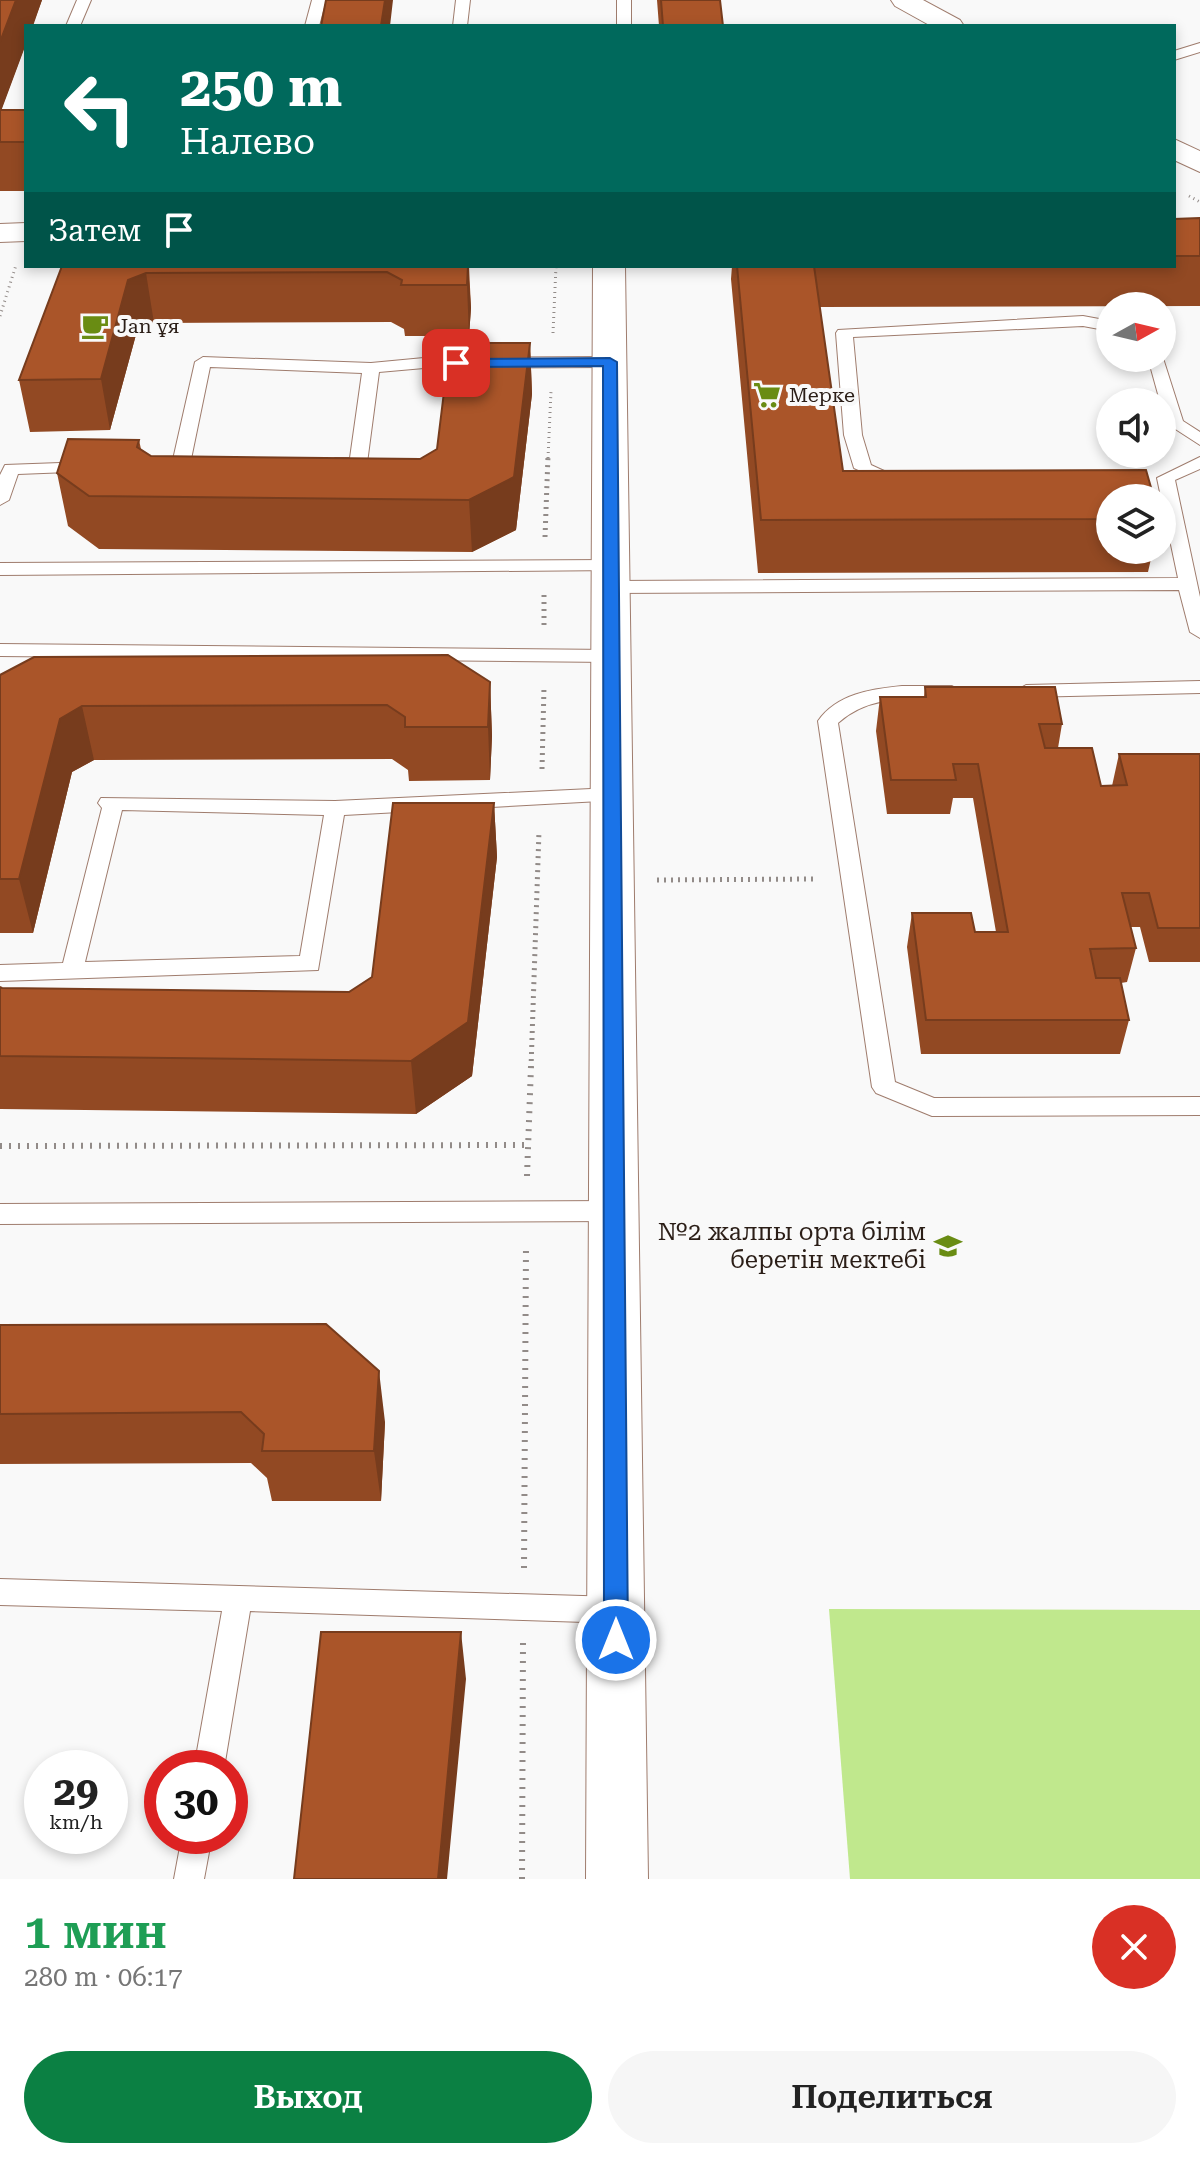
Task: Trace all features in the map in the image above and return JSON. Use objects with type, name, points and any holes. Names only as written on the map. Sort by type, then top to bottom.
[{"type":"street","points":[[904,0],[947,24]]},
{"type":"street","points":[[1176,149],[1200,163]]},
{"type":"street","points":[[0,233],[24,232]]},
{"type":"street","points":[[609,268],[617,1879]]},
{"type":"lane","points":[[74,24],[84,0]]},
{"type":"lane","points":[[313,24],[319,0]]},
{"type":"lane","points":[[460,24],[463,0]]},
{"type":"lane","points":[[624,0],[624,24]]},
{"type":"lane","points":[[1176,55],[1200,47]]},
{"type":"lane","points":[[911,486],[863,468],[853,435],[844,333],[1083,321],[1096,323]]},
{"type":"lane","points":[[181,464],[203,362],[371,368],[424,363],[610,362]]},
{"type":"lane","points":[[314,463],[358,463],[371,368]]},
{"type":"lane","points":[[1160,372],[1175,423],[1200,440]]},
{"type":"lane","points":[[1200,462],[1158,479],[1200,632]]},
{"type":"lane","points":[[0,500],[11,469],[103,467]]},
{"type":"lane","points":[[0,569],[543,566],[611,577],[1187,584]]},
{"type":"lane","points":[[0,650],[611,656]]},
{"type":"lane","points":[[999,691],[1200,687]]},
{"type":"lane","points":[[968,692],[875,694],[841,706],[828,721],[884,1087],[932,1107],[1200,1106]]},
{"type":"lane","points":[[72,972],[113,805],[108,803],[335,808],[612,795]]},
{"type":"lane","points":[[0,973],[310,964],[335,808]]},
{"type":"lane","points":[[0,1214],[614,1211]]},
{"type":"lane","points":[[0,1592],[616,1610]]},
{"type":"lane","points":[[212,1750],[238,1598]]},
{"type":"lane","points":[[189,1879],[194,1854]]},
{"type":"path","points":[[0,316],[17,262]]},
{"type":"path","points":[[522,1879],[526,1212],[545,655],[543,566],[556,268]]},
{"type":"path","points":[[612,880],[852,878]]},
{"type":"path","points":[[0,1146],[528,1145]]},
{"type":"green space","points":[[829,1609],[1200,1610],[1200,1879],[850,1879]]},
{"type":"building","points":[[0,0],[16,0],[0,42]]},
{"type":"building","points":[[326,0],[385,0],[381,24],[321,24]]},
{"type":"building","points":[[661,0],[720,0],[723,24],[663,24]]},
{"type":"building","points":[[0,110],[24,110],[24,142],[0,142]]},
{"type":"building","points":[[1200,218],[1200,256],[1176,256],[1176,219]]},
{"type":"building","points":[[61,268],[468,268],[467,285],[401,285],[402,280],[387,272],[146,273],[128,280],[101,379],[19,380]]},
{"type":"building","points":[[737,268],[814,268],[843,471],[1146,470],[1150,484],[1096,484],[1096,519],[761,520]]},
{"type":"building","points":[[450,343],[530,343],[514,477],[469,500],[89,496],[57,473],[68,439],[139,440],[137,447],[151,456],[420,459],[437,449]]},
{"type":"building","points":[[448,655],[490,682],[488,727],[405,727],[405,717],[387,705],[82,706],[60,719],[19,879],[0,879],[0,675],[34,657]]},
{"type":"building","points":[[925,687],[1055,687],[1062,724],[1039,724],[1045,748],[1092,748],[1101,786],[1127,785],[1119,754],[1200,754],[1200,928],[1158,928],[1149,893],[1122,893],[1136,948],[1090,949],[1096,978],[1120,978],[1129,1020],[926,1020],[912,913],[971,913],[975,932],[1008,932],[978,764],[953,764],[956,780],[891,780],[880,697],[926,697]]},
{"type":"building","points":[[393,803],[494,803],[468,1022],[411,1061],[0,1056],[0,987],[349,992],[372,977]]},
{"type":"building","points":[[326,1324],[379,1371],[374,1451],[262,1451],[264,1434],[241,1412],[0,1414],[0,1325]]},
{"type":"building","points":[[321,1632],[461,1632],[438,1879],[294,1879]]},
{"type":"place","name":"Jan ұя","points":[[95,326]]},
{"type":"place","name":"Мерке","points":[[767,395]]},
{"type":"place","name":"№2 жалпы орта білім беретін мектебі","points":[[948,1246]]},
{"type":"route","points":[[456,363],[610,362],[616,1640]]}]
